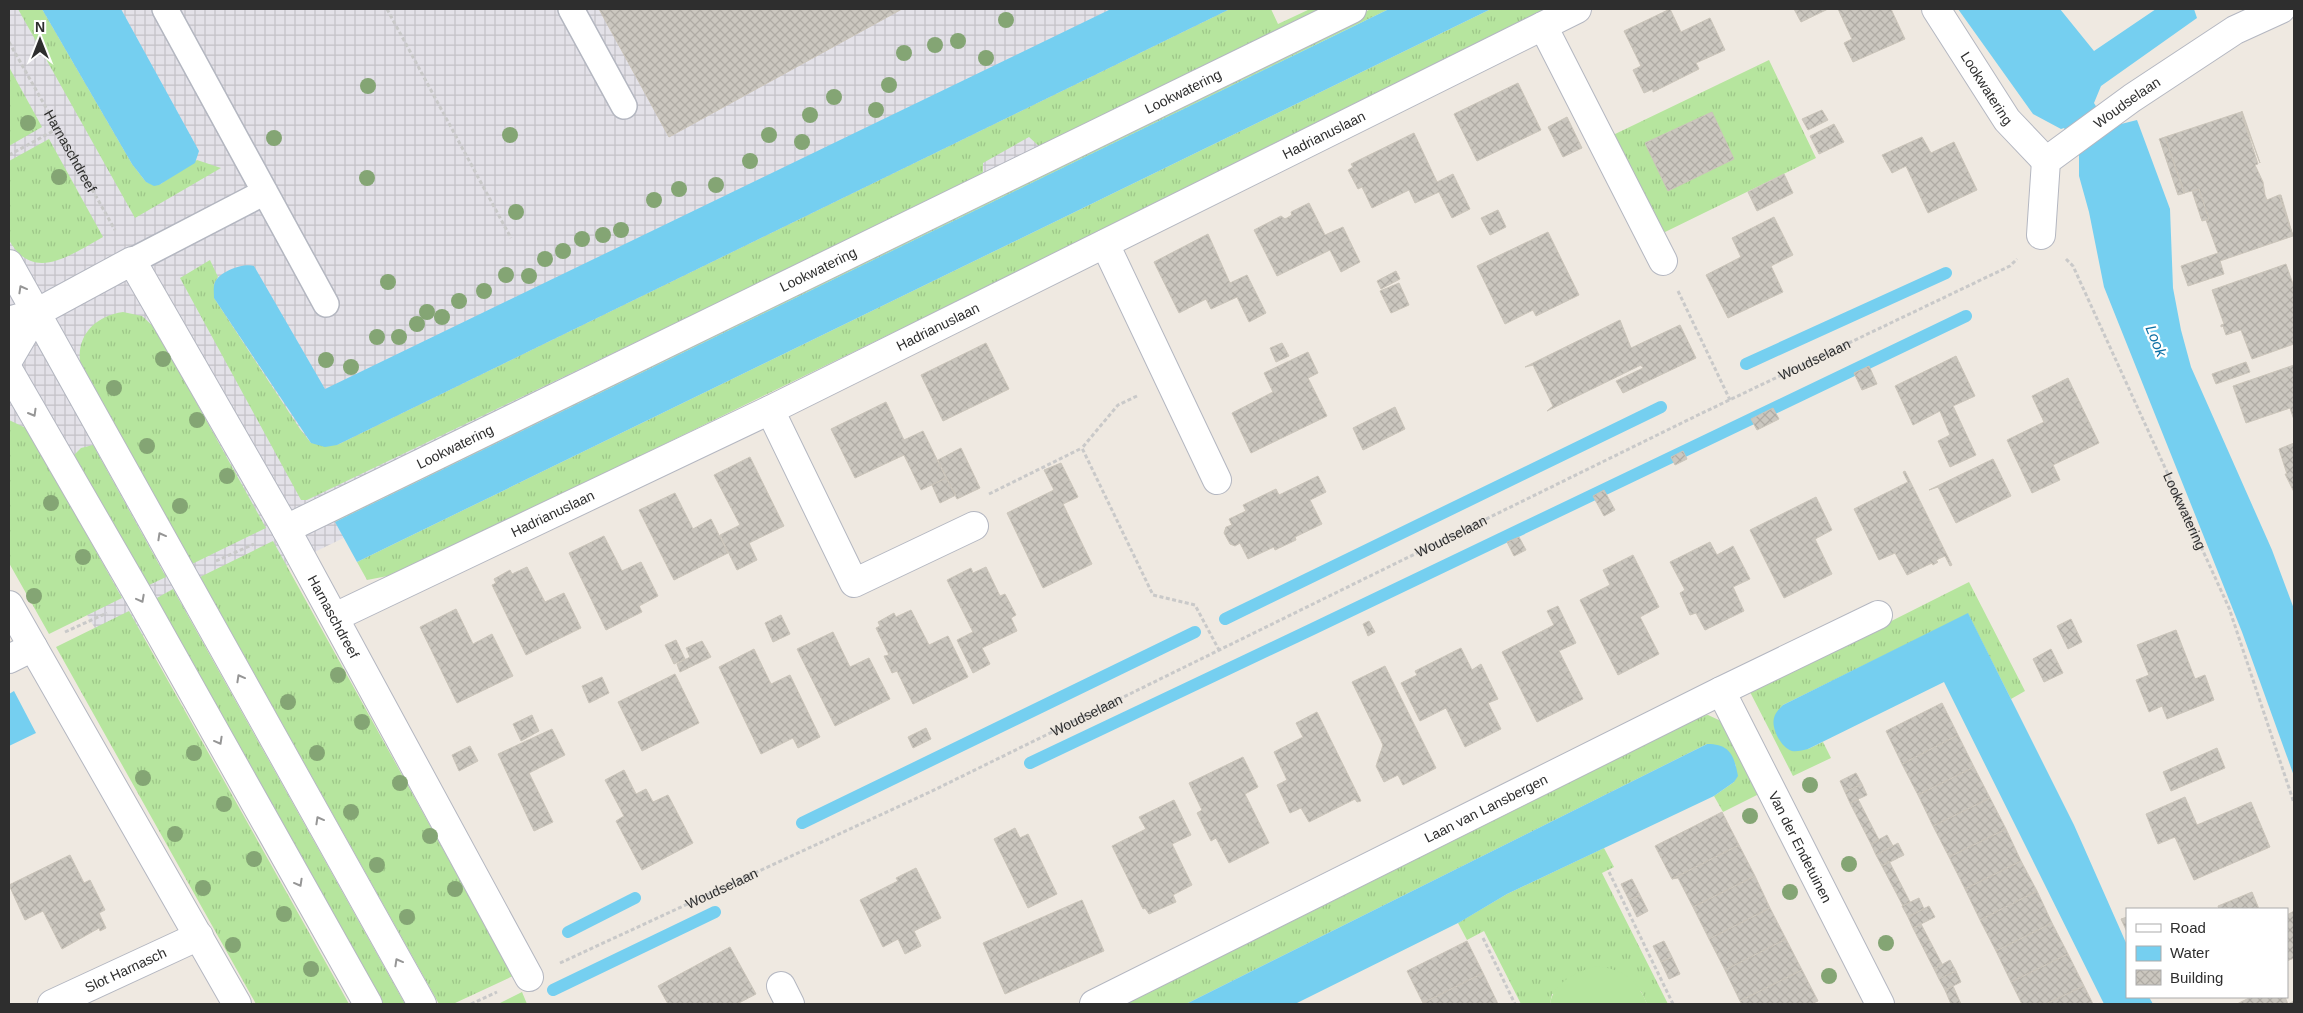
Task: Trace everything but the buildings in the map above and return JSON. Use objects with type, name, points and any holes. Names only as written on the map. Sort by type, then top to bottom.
[{"type":"street","name":"Lookwatering","points":[[286,529],[1352,9]]},
{"type":"street","name":"Hadrianuslaan","points":[[335,617],[770,410],[1577,9]]},
{"type":"street","name":"Lookwatering","points":[[1936,9],[2007,120],[2054,155]]},
{"type":"street","name":"Woudselaan","points":[[2054,155],[2132,98],[2235,30],[2281,9]]},
{"type":"street","points":[[1543,26],[1663,261]]},
{"type":"street","points":[[2041,235],[2054,155]]},
{"type":"street","points":[[1105,244],[1217,480]]},
{"type":"street","name":"Harnaschdreef","points":[[132,261],[335,617],[529,977]]},
{"type":"street","points":[[9,321],[36,313],[132,261]]},
{"type":"street","points":[[9,264],[422,1004]]},
{"type":"street","points":[[9,358],[36,313]]},
{"type":"street","points":[[9,371],[140,598],[368,1004]]},
{"type":"street","points":[[770,410],[854,583],[974,526]]},
{"type":"street","points":[[9,605],[21,653],[199,936],[237,1004]]},
{"type":"street","name":"Laan van Lansbergen","points":[[1094,1004],[1721,691],[1878,615]]},
{"type":"street","name":"Van der Endetuinen","points":[[1721,691],[1880,1004]]},
{"type":"street","name":"Slot Harnasch","points":[[52,1004],[199,936]]},
{"type":"lane","points":[[165,9],[326,304]]},
{"type":"lane","points":[[571,9],[624,106]]},
{"type":"lane","points":[[132,261],[265,192]]},
{"type":"path","points":[[387,9],[511,238]]},
{"type":"path","name":"Harnaschdreef","points":[[9,42],[132,261]]},
{"type":"path","points":[[9,154],[57,129]]},
{"type":"path","name":"Woudselaan","points":[[529,977],[930,792],[1730,400],[2010,266],[2041,235]]},
{"type":"path","name":"Lookwatering","points":[[2041,235],[2073,266],[2229,608],[2294,803]]},
{"type":"path","points":[[1663,261],[1730,400]]},
{"type":"path","points":[[974,526],[979,499],[1082,448],[1118,405],[1170,381]]},
{"type":"path","points":[[1082,448],[1153,595],[1195,605],[1219,650]]},
{"type":"path","points":[[1609,872],[1673,1004]]},
{"type":"path","points":[[1483,938],[1515,1004]]},
{"type":"shaded area","points":[[9,9],[1257,9],[1304,71],[109,652],[9,483]]},
{"type":"green space","points":[[18,9],[42,9],[132,164],[146,182],[159,185],[197,160],[221,168],[135,218]]},
{"type":"green space","points":[[1230,9],[1271,9],[1278,24],[1310,9],[1332,9],[1041,148],[1029,137],[983,163],[983,172],[979,178],[791,271],[782,272],[307,500],[301,500],[180,278],[210,260],[218,277],[214,284],[214,298],[300,429],[311,443],[337,445]]},
{"type":"green space","points":[[1371,9],[1389,9],[335,522],[332,516]]},
{"type":"green space","points":[[1491,9],[1557,9],[398,574],[367,580],[357,562]]},
{"type":"green space","points":[[1769,60],[1816,158],[1661,234],[1613,135]]},
{"type":"green space","points":[[9,67],[42,127],[9,146]]},
{"type":"green space","points":[[49,139],[103,237],[66,257],[41,263],[29,260],[19,253],[9,240],[9,161]]},
{"type":"green space","points":[[123,312],[142,316],[155,328],[266,528],[192,564],[80,362],[82,343],[90,328],[104,318]]},
{"type":"green space","points":[[9,420],[28,429],[122,598],[49,634],[9,563]]},
{"type":"green space","points":[[93,445],[166,577],[147,586],[74,455],[81,448]]},
{"type":"green space","points":[[273,541],[513,976],[453,1004],[439,1004],[200,577]]},
{"type":"green space","points":[[1969,582],[2025,691],[2011,699],[1968,614],[1783,705],[1774,726],[1808,749],[1823,742],[1831,758],[1793,776],[1750,692]]},
{"type":"green space","points":[[173,589],[405,1004],[381,1004],[155,599]]},
{"type":"green space","points":[[129,611],[349,1004],[256,1004],[56,647]]},
{"type":"green space","points":[[1708,715],[1721,721],[1759,794],[1723,812],[1714,796],[1734,782],[1736,766],[1730,754],[1707,744],[1186,1004],[1125,1004],[1701,716]]},
{"type":"green space","points":[[1604,848],[1614,867],[1602,873],[1668,1004],[1647,1004],[1641,991],[1552,994],[1550,1004],[1521,1004],[1484,931],[1467,940],[1458,923],[1507,894]]},
{"type":"green space","points":[[1596,966],[1614,970],[1628,977],[1643,995],[1647,1004],[1550,1004],[1556,990],[1567,979],[1581,971]]},
{"type":"green space","points":[[522,992],[527,1004],[498,1004]]},
{"type":"water","points":[[42,9],[121,9],[199,151],[195,163],[159,185],[154,186],[146,182],[132,164]]},
{"type":"water","points":[[1111,9],[1230,9],[337,445],[325,447],[311,443],[214,298],[215,282],[222,274],[238,267],[254,266],[325,389]]},
{"type":"water","points":[[1389,9],[1491,9],[357,562],[335,522]]},
{"type":"water","name":"Look","points":[[1958,9],[2060,9],[2094,51],[2156,9],[2194,9],[2197,18],[2101,86],[2094,103],[2109,127],[2137,120],[2170,209],[2173,288],[2181,330],[2191,367],[2272,550],[2294,609],[2294,776],[2242,632],[2104,287],[2089,212],[2079,176],[2079,152],[2064,128],[2061,129],[2033,114]]},
{"type":"water","points":[[1968,613],[2074,825],[2126,943],[2126,998],[2150,998],[2153,1004],[2104,1004],[1944,682],[1808,749],[1798,751],[1792,751],[1784,746],[1775,732],[1774,718],[1776,712],[1783,705]]},
{"type":"water","points":[[14,691],[36,733],[9,746],[9,694]]},
{"type":"water","points":[[1707,744],[1721,746],[1730,752],[1735,762],[1738,776],[1734,782],[1714,796],[1507,894],[1460,922],[1295,1004],[1186,1004]]},
{"type":"waterway","points":[[1746,364],[1946,273]]},
{"type":"waterway","points":[[1030,763],[1966,316]]},
{"type":"waterway","points":[[1225,619],[1661,407]]},
{"type":"waterway","points":[[802,823],[1195,632]]},
{"type":"waterway","points":[[568,932],[635,898]]},
{"type":"waterway","points":[[553,990],[715,912]]}]
